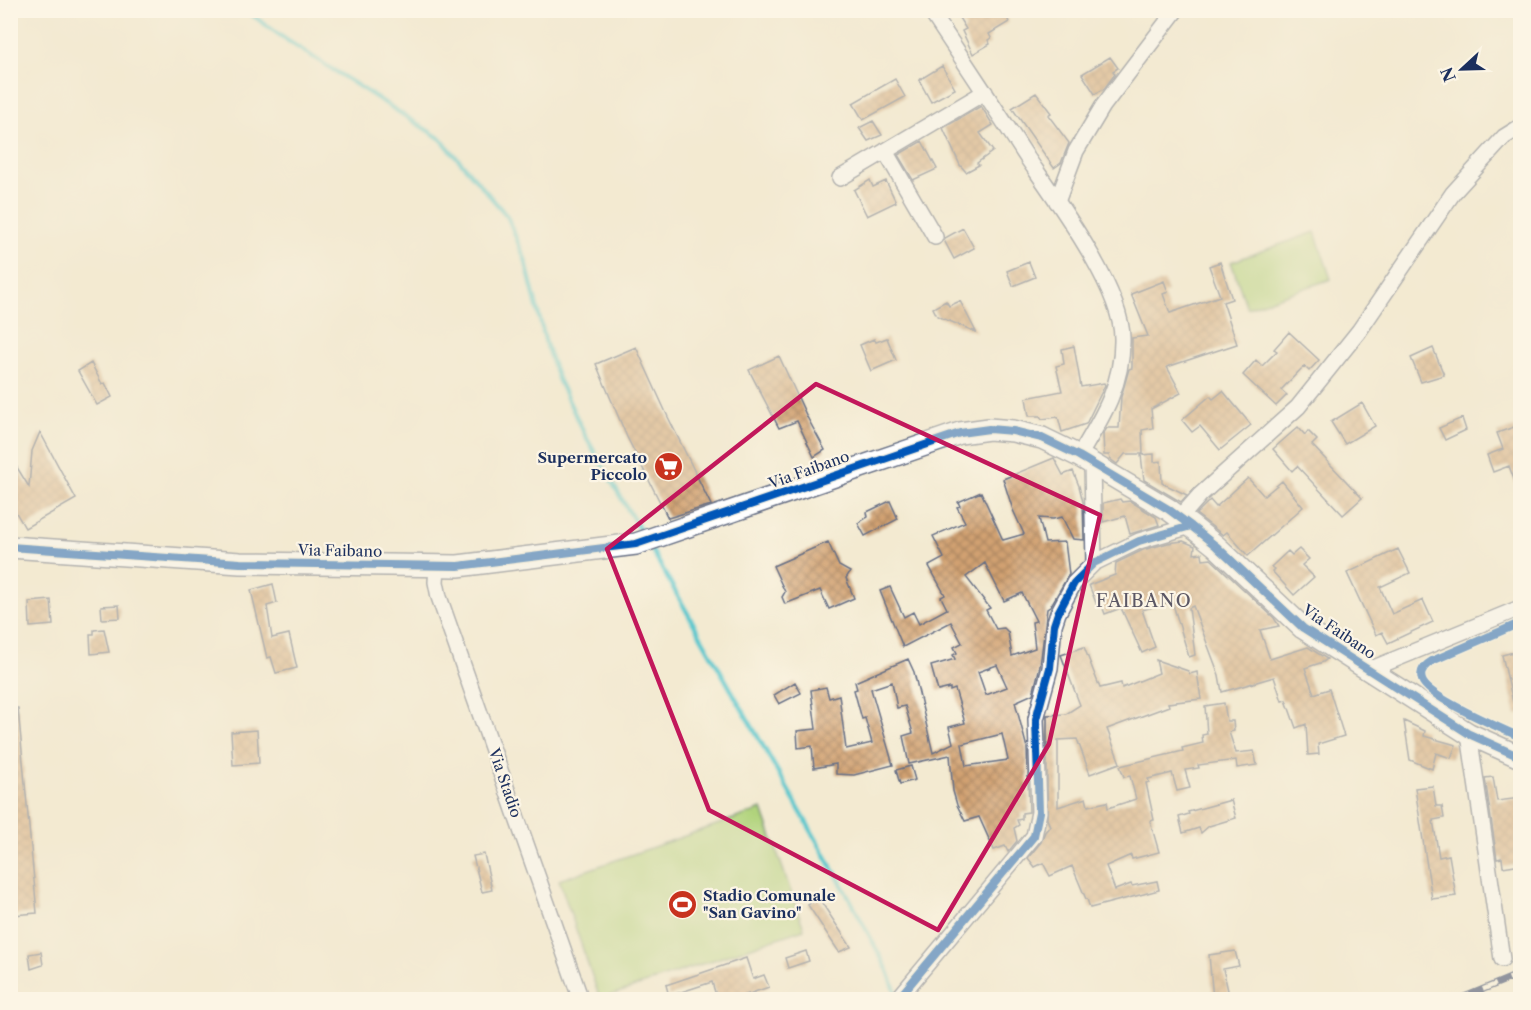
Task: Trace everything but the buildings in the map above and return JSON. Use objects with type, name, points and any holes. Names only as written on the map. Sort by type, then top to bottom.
[{"type":"street","points":[[930,10],[1058,202],[1106,282],[1119,315],[1122,338],[1117,384],[1085,460],[1094,563]]},
{"type":"street","points":[[1058,202],[1076,151],[1102,106],[1176,10]]},
{"type":"street","points":[[840,178],[985,92]]},
{"type":"street","points":[[901,996],[1034,836],[1039,812],[1036,719],[1050,668],[1054,625],[1074,583],[1094,563],[1185,522],[1200,495],[1298,407],[1359,331],[1453,193],[1504,137],[1521,127]]},
{"type":"street","points":[[885,151],[935,237]]},
{"type":"street","name":"Via Faibano","points":[[10,547],[240,563],[458,566],[645,540],[960,433],[989,429],[1013,431],[1042,438],[1085,460],[1185,522],[1216,546],[1303,628],[1469,734],[1521,757]]},
{"type":"street","name":"Via Stadio","points":[[437,566],[436,582],[439,597],[581,999]]},
{"type":"street","points":[[1369,670],[1521,608]]},
{"type":"street","points":[[1469,734],[1502,959]]},
{"type":"highlighted area","points":[[816,384],[1100,515],[1049,744],[938,930],[709,810],[607,549]]},
{"type":"green space","points":[[1315,232],[1331,279],[1247,308],[1231,262]]},
{"type":"green space","name":"Stadio Comunale \"San Gavino\"","points":[[762,809],[804,929],[600,999],[559,880]]},
{"type":"waterway","points":[[245,10],[288,41],[441,139],[507,216],[525,259],[546,344],[558,379],[587,439],[642,534]]},
{"type":"waterway","points":[[650,547],[850,899],[888,971],[897,996]]},
{"type":"railway","points":[[1457,1000],[1520,974]]},
{"type":"cycle path","points":[[10,547],[240,563],[458,566],[636,544],[960,433],[989,429],[1013,431],[1042,438],[1079,456],[1168,509],[1216,546],[1303,628],[1469,734],[1520,757]]},
{"type":"cycle path","points":[[897,1000],[1034,836],[1039,812],[1036,719],[1050,668],[1054,625],[1074,583],[1094,563],[1139,541],[1191,526]]},
{"type":"cycle path","points":[[1520,623],[1432,661],[1427,664],[1421,674],[1427,687],[1451,704],[1520,737]]},
{"type":"place","name":"Supermercato Piccolo","points":[[668,467]]},
{"type":"place","name":"Stadio Comunale \"San Gavino\"","points":[[682,905]]},
{"type":"district","name":"FAIBANO","points":[[1144,601]]}]
